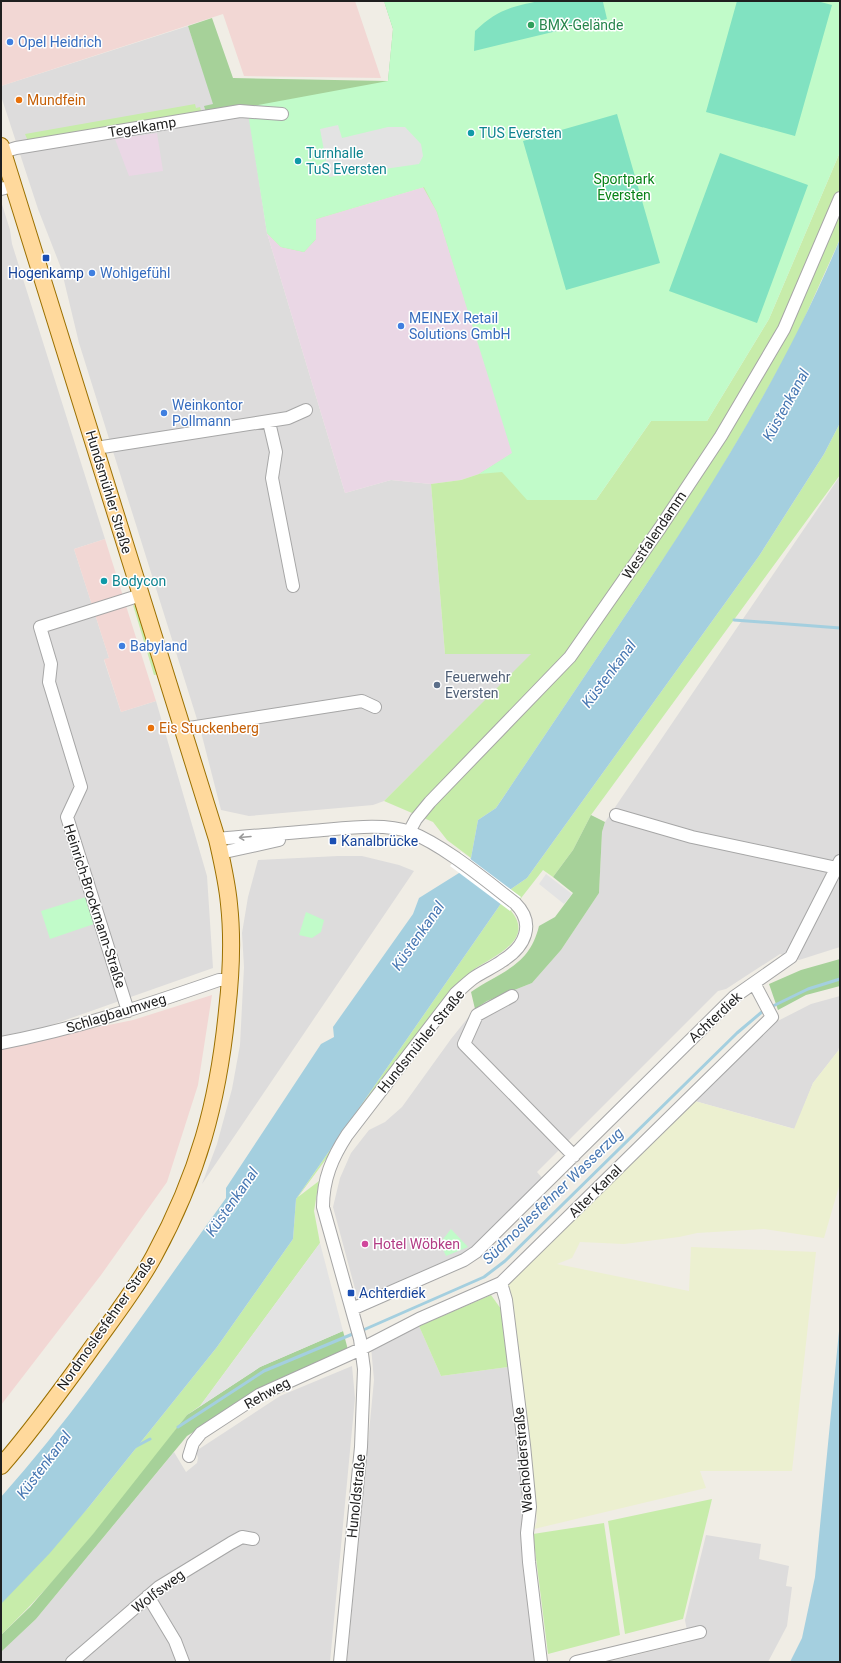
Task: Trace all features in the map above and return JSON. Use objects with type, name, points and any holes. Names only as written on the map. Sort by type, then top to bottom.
[{"type":"main road","name":"Hundsmühler Straße","points":[[2,149],[7,187],[96,448],[219,846]]},
{"type":"main road","name":"Nordmoslesfehner Straße","points":[[1,1466],[74,1373],[135,1288],[153,1257],[174,1215],[201,1150],[216,1094],[224,1043],[230,980],[232,934],[229,903],[219,846]]},
{"type":"street","name":"Tegelkamp","points":[[2,149],[16,148],[240,111],[282,114]]},
{"type":"street","name":"Westfalendamm","points":[[409,832],[416,819],[430,802],[570,657],[660,528],[720,436],[784,329],[840,198]]},
{"type":"street","points":[[96,448],[269,422],[288,418],[306,410]]},
{"type":"street","points":[[269,422],[276,452],[272,478],[293,586]]},
{"type":"street","name":"Heinrich-Brockmann-Straße","points":[[128,1011],[66,817],[81,786],[49,682],[51,664],[40,627],[141,595]]},
{"type":"street","points":[[183,729],[362,702],[375,707]]},
{"type":"street","name":"Achterdiek","points":[[352,1309],[464,1260],[476,1252],[734,997],[791,956],[839,865],[692,837],[616,815]]},
{"type":"street","name":"Hundsmühler Straße","points":[[219,846],[312,831],[387,828],[409,832],[425,839],[455,859],[515,903],[523,910],[527,919],[526,934],[522,942],[504,961],[476,976],[456,993],[347,1134],[335,1154],[326,1174],[323,1191],[323,1207],[358,1335]]},
{"type":"street","name":"Schlagbaumweg","points":[[1,1043],[34,1037],[128,1011],[220,980],[230,980]]},
{"type":"street","name":"Alter Kanal","points":[[358,1335],[419,1319],[501,1283],[772,1017],[754,983]]},
{"type":"street","points":[[512,996],[477,1015],[464,1044],[574,1156]]},
{"type":"street","name":"Wacholderstraße","points":[[501,1283],[506,1300],[524,1445],[530,1507],[527,1533],[529,1562],[541,1662]]},
{"type":"street","name":"Rehweg","points":[[189,1456],[193,1443],[201,1433],[259,1395],[358,1335]]},
{"type":"street","name":"Hunoldstraße","points":[[340,1662],[364,1412],[364,1369],[358,1335]]},
{"type":"street","name":"Wolfsweg","points":[[72,1662],[159,1587],[224,1546],[242,1537],[253,1539]]},
{"type":"street","points":[[148,1596],[175,1641],[183,1662]]},
{"type":"street","points":[[576,1662],[700,1632]]},
{"type":"shaded area","points":[[1,1],[355,1],[381,78],[244,76],[223,14],[1,86]]},
{"type":"shaded area","points":[[188,26],[214,104],[249,115],[267,233],[345,493],[391,480],[431,484],[445,654],[532,654],[384,801],[373,805],[249,816],[221,810],[201,732],[79,343],[61,268],[38,209],[1,96],[1,86]]},
{"type":"shaded area","points":[[338,125],[342,138],[388,127],[405,127],[421,144],[423,156],[419,164],[329,177],[320,129]]},
{"type":"shaded area","points":[[157,133],[163,171],[129,176],[115,139]]},
{"type":"shaded area","points":[[424,187],[437,212],[513,453],[479,474],[461,480],[431,484],[391,480],[345,493],[267,233],[281,247],[316,239],[316,219]]},
{"type":"shaded area","points":[[1,201],[10,230],[12,244],[105,539],[74,549],[109,658],[104,660],[121,712],[156,701],[207,876],[213,968],[40,1029],[1,1036]]},
{"type":"shaded area","points":[[840,476],[840,947],[799,960],[780,954],[726,989],[718,991],[537,1172],[544,1180],[475,1246],[459,1257],[358,1300],[333,1207],[340,1178],[351,1153],[369,1130],[385,1122],[402,1107],[451,1039],[475,1009],[487,1001],[532,983],[561,950],[599,893],[602,832],[605,822]]},
{"type":"shaded area","points":[[105,539],[156,701],[121,712],[104,659],[109,658],[74,549]]},
{"type":"shaded area","points":[[362,856],[399,865],[414,871],[202,1184],[217,1144],[232,1089],[240,1045],[244,967],[242,933],[248,897],[258,860]]},
{"type":"shaded area","points":[[546,874],[572,894],[564,904],[539,884]]},
{"type":"shaded area","points":[[212,995],[198,1085],[167,1182],[101,1275],[1,1405],[1,1047],[133,1020]]},
{"type":"shaded area","points":[[840,996],[840,1044],[838,1051],[813,1083],[795,1129],[691,1100],[766,1027],[811,1004]]},
{"type":"shaded area","points":[[320,1243],[343,1331],[260,1367],[187,1415],[200,1406]]},
{"type":"shaded area","points":[[419,1326],[441,1376],[508,1367],[526,1505],[537,1662],[347,1662],[374,1380],[371,1347]]},
{"type":"shaded area","points":[[352,1366],[355,1398],[330,1662],[1,1662],[1,1652],[36,1619],[174,1452],[186,1472],[197,1463],[198,1458],[196,1451],[280,1396]]},
{"type":"shaded area","points":[[706,1535],[761,1544],[759,1559],[789,1566],[786,1586],[792,1587],[787,1626],[768,1662],[607,1662],[689,1642],[685,1620]]},
{"type":"green space","points":[[384,1],[428,92],[206,112],[204,106],[213,104],[188,26],[212,18],[233,78],[388,81],[393,29]]},
{"type":"green space","name":"Sportpark Eversten","points":[[384,1],[840,1],[840,152],[769,319],[707,421],[651,421],[596,500],[527,500],[502,472],[479,474],[512,453],[437,212],[424,187],[316,219],[316,239],[304,252],[281,247],[267,233],[247,107],[388,81],[393,29]]},
{"type":"green space","name":"BMX-Gelände","points":[[539,1],[603,2],[607,19],[474,51],[475,31],[490,18],[504,10]]},
{"type":"green space","points":[[737,1],[817,1],[832,5],[795,136],[706,112]]},
{"type":"green space","points":[[195,104],[196,108],[200,107],[202,113],[28,141],[25,134]]},
{"type":"green space","points":[[617,114],[660,263],[566,290],[523,141]]},
{"type":"green space","points":[[840,152],[840,239],[795,339],[753,415],[697,509],[496,808],[478,820],[471,858],[447,840],[433,822],[384,801],[531,654],[445,654],[431,484],[461,480],[479,474],[513,453],[437,212],[423,187],[316,219],[316,239],[304,252],[281,247],[267,233],[441,174],[596,500],[651,421],[707,421],[769,319]]},
{"type":"green space","points":[[720,153],[808,185],[757,323],[669,291]]},
{"type":"green space","points":[[840,423],[840,475],[591,815],[573,850],[553,877],[543,870],[511,911],[517,921],[518,931],[515,939],[500,953],[473,970],[452,989],[298,1197],[319,1181],[314,1211],[320,1243],[200,1406],[187,1415],[75,1556],[1,1635],[1,1603],[88,1508],[217,1347],[293,1239],[296,1199],[511,889],[527,878],[759,556],[824,454]]},
{"type":"green space","points":[[133,605],[138,607],[160,674],[154,675]]},
{"type":"green space","points":[[591,815],[605,822],[602,832],[599,893],[561,950],[532,983],[487,1001],[475,1009],[471,992],[503,973],[521,959],[528,951],[534,940],[539,926],[555,917],[573,893],[553,877],[573,850]]},
{"type":"green space","points":[[86,897],[94,924],[50,939],[41,911]]},
{"type":"green space","points":[[306,912],[324,920],[321,932],[312,938],[299,935]]},
{"type":"green space","points":[[840,959],[840,986],[806,995],[778,1010],[769,984],[801,970]]},
{"type":"green space","points":[[838,1051],[840,1052],[840,1183],[824,1238],[764,1229],[697,1233],[679,1237],[624,1244],[580,1242],[572,1258],[557,1264],[689,1291],[691,1247],[816,1252],[792,1471],[700,1471],[706,1488],[534,1529],[537,1521],[507,1281],[691,1100],[794,1129],[813,1083]]},
{"type":"green space","points":[[451,1229],[468,1247],[446,1256],[440,1243]]},
{"type":"green space","points":[[491,1295],[501,1309],[508,1367],[441,1376],[419,1326]]},
{"type":"green space","points":[[343,1331],[348,1350],[269,1384],[187,1436],[36,1619],[1,1652],[1,1635],[30,1607],[93,1534],[187,1415],[260,1367]]},
{"type":"green space","points":[[712,1499],[683,1619],[625,1634],[608,1521]]},
{"type":"green space","points":[[604,1523],[620,1635],[548,1654],[533,1534]]},
{"type":"water","name":"Küstenkanal","points":[[840,239],[840,423],[824,454],[759,556],[527,878],[511,889],[296,1199],[293,1239],[217,1347],[88,1508],[50,1553],[1,1604],[1,1497],[32,1462],[89,1388],[226,1198],[226,1188],[321,1044],[334,1037],[333,1027],[413,914],[419,898],[459,873],[471,858],[478,820],[496,808],[655,571],[714,480],[769,386],[818,289]]},
{"type":"water","points":[[840,1321],[840,1662],[790,1662],[802,1638],[815,1577]]},
{"type":"pier","points":[[461,852],[521,897],[510,911],[450,866]]},
{"type":"waterway","points":[[734,620],[840,628]]},
{"type":"waterway","name":"Südmoslesfehner Wasserzug","points":[[773,1006],[808,989],[840,979]]},
{"type":"waterway","name":"Südmoslesfehner Wasserzug","points":[[361,1331],[484,1277],[505,1261],[737,1033],[763,1011]]},
{"type":"waterway","name":"Südmoslesfehner Wasserzug","points":[[178,1427],[264,1371],[355,1333]]},
{"type":"waterway","name":"Südmoslesfehner Wasserzug","points":[[133,1448],[150,1439]]},
{"type":"place","name":"BMX-Gelände","points":[[531,25]]},
{"type":"place","name":"Opel Heidrich","points":[[10,42]]},
{"type":"place","name":"Mundfein","points":[[19,100]]},
{"type":"place","name":"TUS Eversten","points":[[471,133]]},
{"type":"place","name":"Turnhalle TuS Eversten","points":[[298,161]]},
{"type":"place","name":"Hogenkamp","points":[[46,258]]},
{"type":"place","name":"Wohlgefühl","points":[[92,273]]},
{"type":"place","name":"MEINEX Retail Solutions GmbH","points":[[401,326]]},
{"type":"place","name":"Weinkontor Pollmann","points":[[164,413]]},
{"type":"place","name":"Bodycon","points":[[104,581]]},
{"type":"place","name":"Babyland","points":[[122,646]]},
{"type":"place","name":"Feuerwehr Eversten","points":[[437,685]]},
{"type":"place","name":"Eis Stuckenberg","points":[[151,728]]},
{"type":"place","name":"Kanalbrücke","points":[[333,841]]},
{"type":"place","name":"Hotel Wöbken","points":[[365,1244]]},
{"type":"place","name":"Achterdiek","points":[[351,1293]]}]
